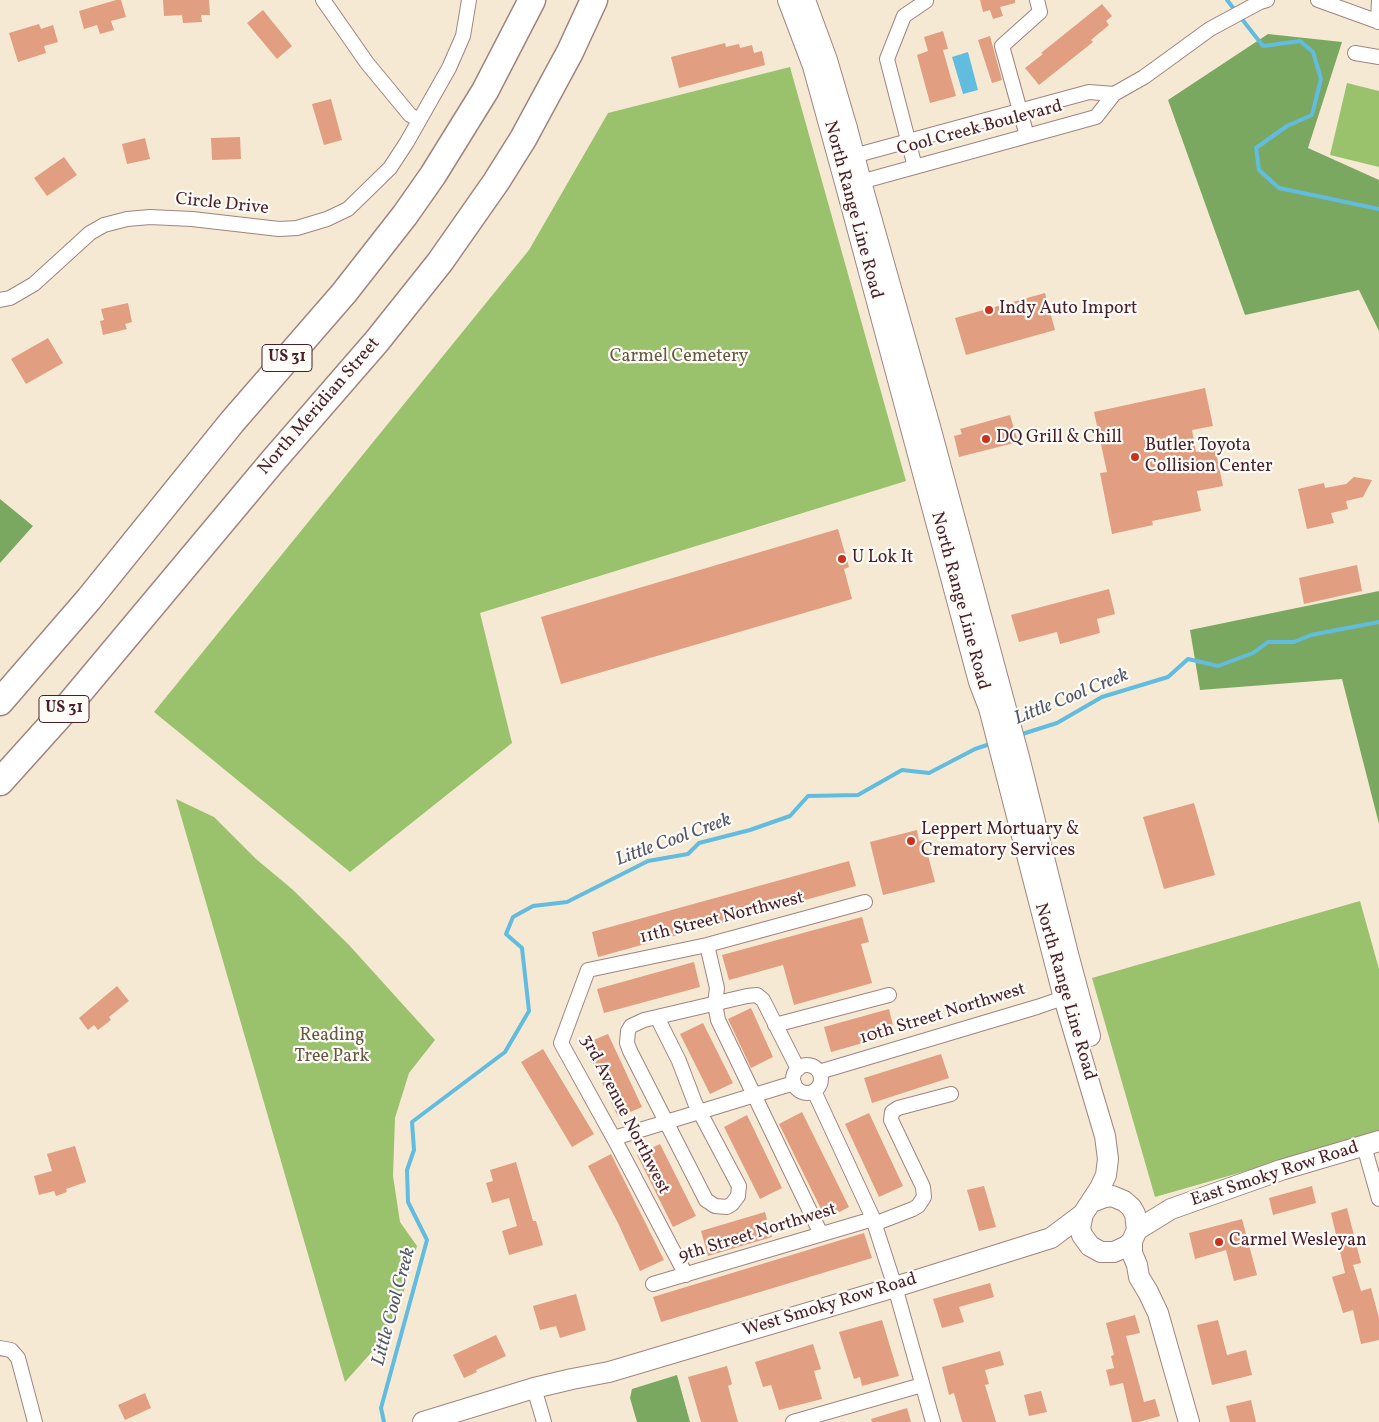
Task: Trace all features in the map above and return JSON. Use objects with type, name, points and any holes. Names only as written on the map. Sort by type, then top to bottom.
[{"type":"highway","name":"US 31","points":[[0,702],[89,599],[232,422],[344,293],[405,215],[485,91],[532,0]]},
{"type":"highway","name":"North Meridian Street","points":[[0,782],[63,712],[266,469],[377,341],[440,262],[491,190],[523,138],[570,52],[594,0]]},
{"type":"main road","name":"North Range Line Road","points":[[788,0],[854,184],[980,682],[997,706],[1071,995],[1103,1127],[1108,1159],[1106,1175],[1087,1208]]},
{"type":"main road","name":"North Range Line Road","points":[[805,0],[827,60],[846,158]]},
{"type":"main road","name":"North Range Line Road","points":[[1071,995],[1117,1134],[1120,1187],[1127,1204]]},
{"type":"main road","name":"East Smoky Row Road","points":[[1134,1235],[1171,1209],[1281,1170],[1372,1144]]},
{"type":"main road","points":[[1139,1277],[1130,1273],[1085,1241],[1080,1228],[1087,1208],[1105,1196],[1112,1196],[1127,1204],[1135,1214],[1132,1253],[1139,1277],[1158,1313],[1189,1422]]},
{"type":"main road","name":"East Smoky Row Road","points":[[1127,1204],[1171,1209]]},
{"type":"main road","name":"West Smoky Row Road","points":[[459,1422],[536,1395],[572,1378],[609,1372],[895,1287],[1051,1238],[1087,1208]]},
{"type":"main road","points":[[1099,1250],[1121,1250],[1134,1235]]},
{"type":"main road","name":"West Smoky Row Road","points":[[1051,1238],[1099,1250]]},
{"type":"main road","name":"West Smoky Row Road","points":[[423,1422],[536,1395]]},
{"type":"street","points":[[323,0],[367,63],[410,115],[419,120]]},
{"type":"street","name":"Circle Drive","points":[[0,300],[10,298],[34,284],[90,233],[104,225],[127,219],[150,217],[192,219],[279,229],[297,228],[328,219],[348,209],[390,168],[419,120],[449,68],[463,36],[469,0]]},
{"type":"street","points":[[915,167],[887,59],[904,16],[926,2],[926,0]]},
{"type":"street","points":[[1027,136],[1002,46],[1040,12],[1037,0]]},
{"type":"street","points":[[1318,0],[1379,22],[1379,0]]},
{"type":"street","name":"Cool Creek Boulevard","points":[[854,184],[1096,117],[1114,94],[1144,77],[1210,29],[1264,1]]},
{"type":"street","points":[[1355,53],[1379,57]]},
{"type":"street","name":"Cool Creek Boulevard","points":[[846,158],[1089,92],[1114,94]]},
{"type":"street","name":"11th Street Northwest","points":[[588,970],[707,945],[865,902]]},
{"type":"street","points":[[707,945],[717,988],[715,1004],[718,1020],[821,1234]]},
{"type":"street","name":"3rd Avenue Northwest","points":[[588,970],[562,1043],[686,1275]]},
{"type":"street","points":[[657,1017],[679,1062],[699,1111],[739,1186],[738,1196],[727,1207],[715,1206],[706,1200],[630,1051],[627,1043],[628,1031],[631,1026],[657,1017],[756,995],[763,1000],[798,1069]]},
{"type":"street","points":[[774,1025],[889,995]]},
{"type":"street","name":"10th Street Northwest","points":[[819,1072],[1071,995]]},
{"type":"street","points":[[808,1066],[815,1068],[819,1072],[821,1082],[817,1089],[810,1093],[798,1090],[794,1083],[794,1074],[798,1069],[808,1066]]},
{"type":"street","points":[[614,1138],[794,1083]]},
{"type":"street","points":[[814,1091],[874,1221],[895,1287],[933,1422]]},
{"type":"street","name":"9th Street Northwest","points":[[653,1284],[821,1234],[874,1221],[918,1206],[924,1197],[923,1186],[891,1120],[892,1112],[898,1108],[950,1094]]},
{"type":"street","points":[[1372,1144],[1379,1199]]},
{"type":"street","points":[[0,1348],[10,1350],[18,1358],[35,1422]]},
{"type":"street","points":[[793,1422],[922,1385]]},
{"type":"street","points":[[536,1395],[544,1422]]},
{"type":"green space","points":[[1268,34],[1342,42],[1308,148],[1379,180],[1379,331],[1359,290],[1245,315],[1168,100]]},
{"type":"green space","name":"Carmel Cemetery","points":[[790,67],[906,481],[480,613],[512,743],[350,872],[154,712],[529,250],[608,113]]},
{"type":"green space","points":[[1347,83],[1379,91],[1379,167],[1330,155]]},
{"type":"green space","points":[[0,499],[33,526],[0,563]]},
{"type":"green space","points":[[1379,591],[1379,824],[1342,679],[1200,690],[1190,630]]},
{"type":"green space","name":"Reading Tree Park","points":[[176,799],[214,817],[256,859],[292,889],[349,945],[435,1040],[409,1073],[395,1118],[393,1176],[400,1222],[417,1246],[400,1304],[378,1345],[345,1382]]},
{"type":"green space","points":[[1360,901],[1379,969],[1379,1133],[1155,1197],[1092,978]]},
{"type":"green space","points":[[677,1375],[690,1422],[637,1422],[630,1398],[632,1389]]},
{"type":"water","points":[[968,52],[978,90],[963,94],[952,57]]},
{"type":"building","points":[[121,0],[126,17],[111,21],[114,30],[100,34],[97,25],[84,29],[79,11]]},
{"type":"building","points":[[163,0],[209,0],[210,15],[201,15],[202,22],[183,23],[182,15],[164,16]]},
{"type":"building","points":[[980,0],[1015,0],[1015,3],[1000,7],[1003,16],[993,19],[990,10],[983,12]]},
{"type":"building","points":[[1102,4],[1112,16],[1106,21],[1109,25],[1091,40],[1093,42],[1039,85],[1025,68]]},
{"type":"building","points":[[263,10],[292,46],[277,59],[247,23]]},
{"type":"building","points":[[39,24],[41,29],[53,25],[58,42],[44,46],[46,53],[18,62],[9,33]]},
{"type":"building","points":[[943,31],[948,49],[943,50],[956,96],[930,103],[917,55],[928,51],[924,37]]},
{"type":"building","points":[[990,36],[1002,80],[992,83],[978,40]]},
{"type":"building","points":[[725,43],[726,47],[739,44],[740,48],[752,45],[754,53],[762,51],[765,65],[679,88],[671,57]]},
{"type":"building","points":[[331,99],[342,140],[324,145],[312,104]]},
{"type":"building","points":[[240,137],[241,159],[212,160],[211,138]]},
{"type":"building","points":[[145,138],[150,159],[127,164],[122,144]]},
{"type":"building","points":[[64,157],[77,175],[47,196],[34,178]]},
{"type":"building","points":[[1045,293],[1055,330],[966,355],[955,318]]},
{"type":"building","points":[[128,303],[132,322],[125,324],[127,329],[103,335],[100,321],[104,320],[101,309]]},
{"type":"building","points":[[48,338],[63,363],[26,384],[11,359]]},
{"type":"building","points":[[1205,388],[1213,426],[1192,430],[1196,452],[1215,448],[1223,486],[1197,491],[1201,511],[1152,521],[1153,525],[1112,534],[1100,473],[1107,472],[1094,412]]},
{"type":"building","name":"DQ Grill & Chill","points":[[1010,415],[1018,442],[959,457],[954,436],[962,434],[960,429]]},
{"type":"building","points":[[1354,477],[1372,480],[1363,497],[1346,501],[1348,509],[1331,513],[1334,523],[1307,529],[1298,489],[1324,483],[1325,488],[1346,484]]},
{"type":"building","points":[[838,529],[849,567],[844,569],[852,599],[561,684],[541,617]]},
{"type":"building","points":[[1357,565],[1362,591],[1304,604],[1299,578]]},
{"type":"building","points":[[1109,589],[1115,614],[1097,619],[1100,633],[1060,644],[1057,632],[1019,642],[1011,615]]},
{"type":"building","points":[[1194,803],[1215,875],[1164,889],[1143,817]]},
{"type":"building","points":[[917,830],[919,841],[924,840],[935,882],[883,895],[870,842]]},
{"type":"building","points":[[849,861],[856,886],[598,957],[592,932]]},
{"type":"building","points":[[862,917],[869,942],[861,944],[872,983],[794,1005],[783,965],[729,980],[722,955]]},
{"type":"building","points":[[694,962],[700,987],[604,1013],[597,989]]},
{"type":"building","points":[[117,986],[129,1001],[109,1017],[111,1020],[98,1030],[94,1025],[88,1030],[79,1018]]},
{"type":"building","points":[[751,1008],[773,1057],[751,1068],[728,1019]]},
{"type":"building","points":[[889,1009],[895,1034],[831,1052],[824,1027]]},
{"type":"building","points":[[703,1023],[733,1083],[710,1094],[680,1034]]},
{"type":"building","points":[[608,1034],[642,1107],[618,1117],[584,1044]]},
{"type":"building","points":[[543,1049],[594,1134],[572,1147],[521,1062]]},
{"type":"building","points":[[941,1054],[949,1078],[872,1103],[864,1078]]},
{"type":"building","points":[[802,1112],[849,1207],[826,1219],[779,1124]]},
{"type":"building","points":[[869,1113],[903,1186],[879,1197],[845,1124]]},
{"type":"building","points":[[747,1115],[782,1188],[760,1199],[724,1127]]},
{"type":"building","points":[[660,1144],[696,1216],[673,1227],[637,1155]]},
{"type":"building","points":[[75,1146],[86,1182],[66,1189],[67,1192],[56,1196],[54,1191],[39,1195],[34,1176],[52,1171],[47,1154]]},
{"type":"building","points":[[611,1154],[664,1260],[640,1271],[618,1223],[588,1166]]},
{"type":"building","points":[[516,1162],[533,1221],[536,1221],[543,1245],[509,1255],[502,1231],[517,1226],[509,1198],[492,1203],[486,1183],[493,1181],[490,1170]]},
{"type":"building","points":[[984,1186],[996,1227],[979,1231],[967,1190]]},
{"type":"building","points":[[1312,1186],[1316,1203],[1273,1215],[1269,1198]]},
{"type":"building","points":[[1347,1208],[1361,1263],[1353,1265],[1361,1291],[1371,1288],[1379,1318],[1379,1340],[1361,1344],[1353,1310],[1343,1313],[1332,1277],[1345,1273],[1331,1213]]},
{"type":"building","points":[[765,1212],[772,1237],[708,1256],[701,1231]]},
{"type":"building","name":"Carmel Wesleyan","points":[[1242,1219],[1257,1275],[1234,1281],[1226,1250],[1195,1259],[1189,1233]]},
{"type":"building","points":[[864,1233],[872,1258],[661,1322],[653,1297]]},
{"type":"building","points":[[990,1283],[994,1297],[959,1307],[964,1322],[942,1328],[933,1299]]},
{"type":"building","points":[[576,1294],[586,1330],[560,1338],[556,1326],[540,1330],[533,1306]]},
{"type":"building","points":[[1135,1315],[1140,1333],[1126,1336],[1144,1402],[1155,1399],[1160,1416],[1139,1422],[1132,1422],[1123,1383],[1110,1386],[1106,1370],[1114,1368],[1111,1356],[1114,1355],[1106,1323]]},
{"type":"building","points":[[882,1320],[899,1376],[862,1386],[860,1377],[854,1379],[839,1332]]},
{"type":"building","points":[[1218,1320],[1227,1355],[1246,1350],[1252,1375],[1212,1385],[1197,1325]]},
{"type":"building","points":[[496,1335],[506,1356],[476,1370],[477,1372],[464,1378],[453,1355]]},
{"type":"building","points":[[813,1344],[821,1369],[814,1371],[822,1399],[779,1410],[771,1385],[763,1387],[755,1362]]},
{"type":"building","points":[[1000,1351],[1004,1365],[985,1370],[989,1384],[985,1385],[996,1422],[962,1422],[954,1393],[949,1395],[942,1367]]},
{"type":"building","points":[[727,1366],[732,1384],[728,1386],[738,1422],[701,1422],[688,1377]]},
{"type":"building","points":[[1041,1391],[1047,1412],[1029,1416],[1024,1395]]},
{"type":"building","points":[[145,1393],[151,1408],[125,1420],[118,1405]]},
{"type":"building","points":[[1251,1400],[1256,1422],[1230,1422],[1226,1406]]},
{"type":"building","points":[[907,1408],[911,1422],[872,1422],[871,1419]]},
{"type":"waterway","points":[[1227,0],[1263,46],[1300,41],[1313,52],[1321,79],[1312,115],[1287,126],[1256,148],[1259,170],[1279,188],[1379,209]]},
{"type":"waterway","name":"Little Cool Creek","points":[[1019,735],[1057,723],[1102,697],[1168,677],[1188,659],[1218,666],[1253,653],[1268,642],[1294,642],[1311,635],[1379,622]]},
{"type":"waterway","name":"Little Cool Creek","points":[[384,1422],[381,1408],[427,1240],[408,1202],[407,1170],[414,1150],[412,1122],[505,1052],[529,1011],[522,948],[506,934],[513,917],[533,906],[567,902],[648,861],[688,854],[699,843],[750,830],[790,816],[808,796],[858,795],[902,770],[929,773],[975,749],[993,743]]},
{"type":"place","name":"Indy Auto Import","points":[[989,310]]},
{"type":"place","name":"DQ Grill & Chill","points":[[986,439]]},
{"type":"place","name":"Butler Toyota Collision Center","points":[[1135,457]]},
{"type":"place","name":"U Lok It","points":[[842,559]]},
{"type":"place","name":"Leppert Mortuary & Crematory Services","points":[[911,841]]},
{"type":"place","name":"Carmel Wesleyan","points":[[1219,1242]]}]
